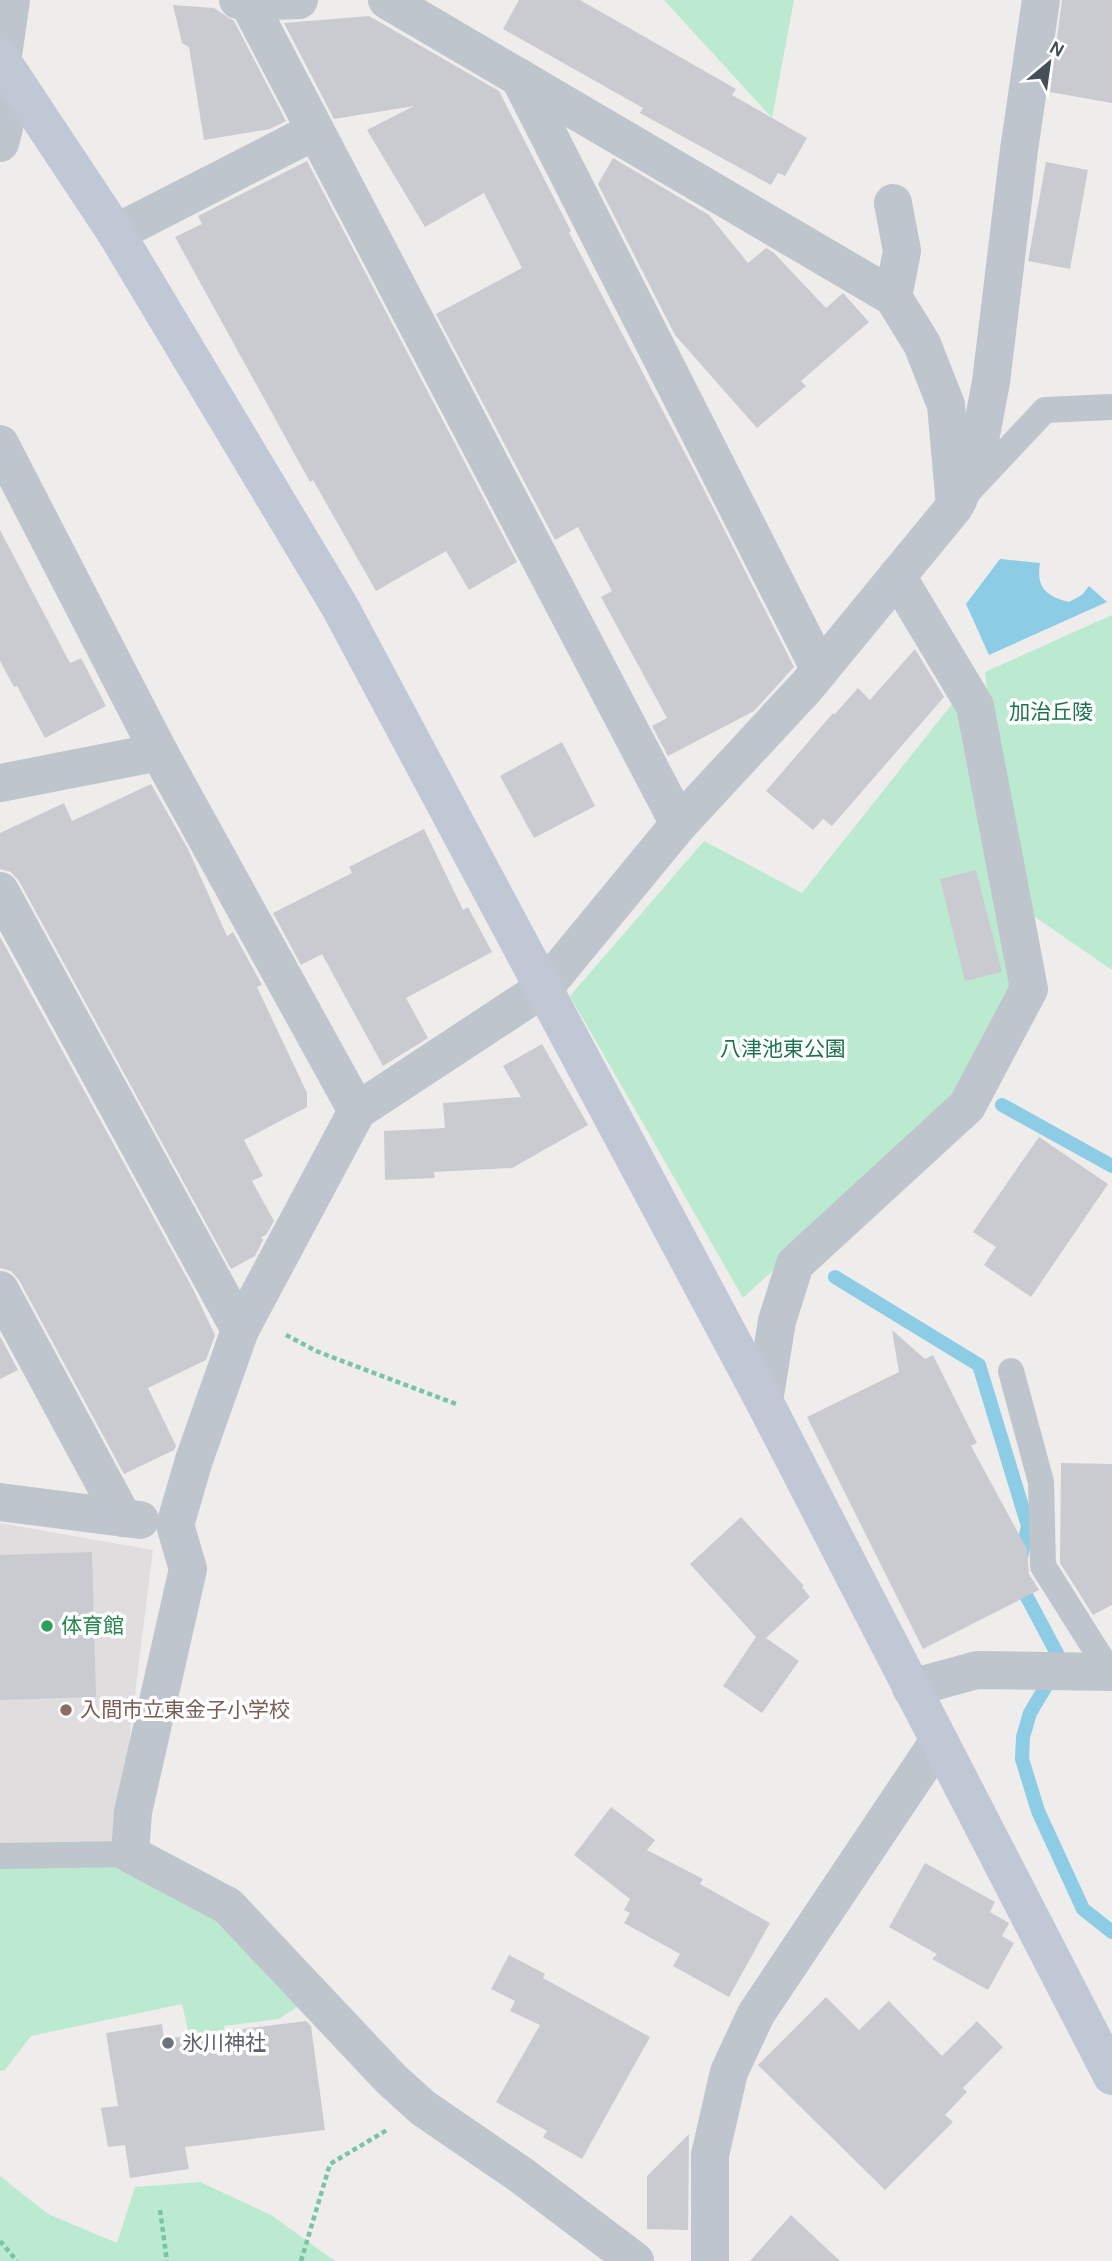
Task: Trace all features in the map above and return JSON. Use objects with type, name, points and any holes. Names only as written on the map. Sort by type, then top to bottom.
[{"type":"street","points":[[0,143],[4,128],[1,60],[11,0]]},
{"type":"street","points":[[299,0],[244,1],[679,824]]},
{"type":"street","points":[[387,0],[893,297],[922,344],[946,405],[955,506]]},
{"type":"street","points":[[635,2261],[542,2190],[423,2108],[391,2079],[229,1906],[130,1854],[133,1812],[188,1569],[175,1525],[194,1460],[244,1323],[357,1111],[544,988],[679,824],[820,670],[955,506],[978,451],[991,382],[1019,150],[1041,0]]},
{"type":"street","points":[[1,60],[116,233],[340,607],[764,1401],[1112,2076]]},
{"type":"street","points":[[519,77],[820,670]]},
{"type":"street","points":[[116,233],[315,131]]},
{"type":"street","points":[[893,203],[902,250],[893,297]]},
{"type":"street","points":[[0,444],[159,752],[357,1111]]},
{"type":"street","points":[[764,1401],[777,1321],[795,1264],[967,1106],[1029,989],[975,706],[897,576]]},
{"type":"street","points":[[0,783],[159,752]]},
{"type":"street","points":[[0,891],[244,1323]]},
{"type":"street","points":[[0,1290],[123,1518]]},
{"type":"street","points":[[0,1502],[175,1525]]},
{"type":"street","points":[[911,1688],[977,1670],[1110,1671]]},
{"type":"street","points":[[710,2261],[710,2155],[729,2072],[755,2014],[938,1742]]},
{"type":"lane","points":[[955,506],[1045,411],[1110,407]]},
{"type":"lane","points":[[1011,1371],[1041,1482],[1043,1566],[1110,1671]]},
{"type":"lane","points":[[0,1856],[130,1854]]},
{"type":"path","points":[[244,1323],[456,1404]]},
{"type":"path","points":[[301,2261],[330,2164],[423,2108]]},
{"type":"path","points":[[160,2210],[167,2261]]},
{"type":"path","points":[[0,2241],[17,2261]]},
{"type":"shaded area","name":"入間市立東金子小学校","points":[[0,1523],[153,1550],[113,1870],[0,1872]]},
{"type":"green space","points":[[664,0],[794,0],[772,118]]},
{"type":"green space","name":"加治丘陵","points":[[1112,615],[1112,970],[1013,902],[985,672]]},
{"type":"green space","name":"八津池東公園","points":[[956,699],[1017,990],[958,1101],[743,1298],[570,996],[704,841],[802,893]]},
{"type":"green space","points":[[130,1862],[222,1904],[306,2001],[279,2019],[224,2026],[230,2081],[194,2056],[182,2004],[31,2036],[5,2070],[0,2071],[0,1864]]},
{"type":"green space","points":[[0,2176],[48,2214],[117,2243],[135,2187],[200,2182],[271,2215],[335,2261],[0,2261]]},
{"type":"water","points":[[1000,559],[1040,563],[1041,585],[1049,594],[1061,600],[1069,602],[1082,595],[1089,586],[1107,602],[989,655],[966,604]]},
{"type":"building","points":[[519,0],[580,0],[736,89],[732,95],[807,138],[785,176],[778,173],[771,185],[640,113],[643,108],[503,29]]},
{"type":"building","points":[[1062,0],[1112,0],[1112,103],[1050,92]]},
{"type":"building","points":[[173,5],[214,8],[234,21],[286,121],[270,129],[204,140],[189,47],[182,43]]},
{"type":"building","points":[[369,16],[499,91],[571,231],[569,233],[794,667],[754,711],[668,756],[652,726],[667,718],[601,597],[612,591],[578,527],[555,540],[436,314],[522,268],[484,193],[425,227],[367,130],[414,106],[334,119],[284,23]]},
{"type":"building","points":[[613,158],[709,215],[748,263],[766,248],[773,252],[826,308],[843,293],[869,322],[801,381],[806,386],[757,428],[675,335],[598,184]]},
{"type":"building","points":[[307,161],[517,562],[469,590],[446,551],[376,591],[313,480],[310,482],[175,237],[202,224],[198,216]]},
{"type":"building","points":[[1046,162],[1088,170],[1070,269],[1028,261]]},
{"type":"building","points":[[0,530],[70,663],[81,658],[106,706],[45,738],[0,661]]},
{"type":"building","points":[[915,649],[944,697],[832,826],[823,819],[813,830],[766,791],[858,688],[870,700]]},
{"type":"building","points":[[562,742],[595,806],[534,838],[500,776]]},
{"type":"building","points":[[151,784],[188,849],[227,936],[233,932],[262,985],[257,987],[307,1093],[307,1107],[244,1140],[263,1176],[252,1181],[274,1221],[266,1235],[261,1237],[263,1240],[255,1256],[231,1269],[19,881],[11,872],[0,869],[0,833],[64,803],[72,821]]},
{"type":"building","points":[[424,829],[463,910],[468,907],[492,952],[406,998],[428,1038],[383,1066],[322,954],[301,965],[273,913],[352,873],[349,867]]},
{"type":"building","points":[[976,870],[1002,972],[965,981],[940,879]]},
{"type":"building","points":[[0,937],[193,1289],[215,1335],[206,1360],[148,1388],[176,1446],[174,1450],[124,1474],[19,1280],[11,1271],[0,1268]]},
{"type":"building","points":[[542,1044],[588,1125],[512,1168],[434,1172],[435,1178],[385,1180],[384,1131],[445,1128],[443,1103],[521,1097],[503,1066]]},
{"type":"building","points":[[1039,1137],[1108,1184],[1031,1297],[984,1265],[996,1247],[973,1232]]},
{"type":"building","points":[[892,1330],[925,1359],[933,1355],[977,1443],[971,1446],[1027,1549],[1029,1574],[1039,1590],[923,1649],[807,1417],[899,1372]]},
{"type":"building","points":[[0,1336],[18,1370],[0,1379]]},
{"type":"building","points":[[1061,1463],[1112,1464],[1112,1605],[1093,1615],[1060,1563]]},
{"type":"building","points":[[741,1517],[804,1586],[802,1587],[810,1597],[766,1638],[799,1661],[762,1713],[723,1686],[756,1637],[690,1564]]},
{"type":"building","name":"体育館","points":[[92,1552],[96,1697],[0,1700],[0,1555]]},
{"type":"building","points":[[611,1807],[655,1840],[647,1850],[703,1879],[700,1884],[770,1923],[729,1997],[673,1966],[680,1954],[624,1923],[630,1913],[624,1910],[630,1899],[574,1855]]},
{"type":"building","points":[[925,1863],[995,1902],[990,1912],[1009,1923],[1002,1936],[1014,1943],[988,1990],[932,1959],[937,1954],[889,1927]]},
{"type":"building","points":[[509,1955],[545,1974],[543,1978],[650,2037],[582,2159],[543,2137],[547,2131],[496,2102],[540,2025],[510,2011],[515,2001],[491,1989]]},
{"type":"building","points":[[826,1997],[859,2030],[889,2001],[942,2056],[977,2021],[1003,2047],[963,2088],[967,2092],[945,2115],[953,2122],[885,2190],[758,2065]]},
{"type":"building","points":[[306,2021],[311,2026],[325,2130],[185,2147],[189,2169],[130,2178],[125,2145],[108,2147],[101,2108],[118,2106],[106,2033],[162,2024],[164,2039]]},
{"type":"building","points":[[689,2134],[688,2230],[647,2229],[647,2176]]},
{"type":"building","points":[[791,2215],[840,2261],[750,2261]]},
{"type":"waterway","points":[[1002,1105],[1112,1166]]},
{"type":"waterway","points":[[835,1277],[979,1365],[1028,1526],[1020,1561]]},
{"type":"waterway","points":[[1018,1580],[1061,1661],[1030,1713],[1023,1737],[1022,1759],[1038,1811],[1083,1909],[1112,1932]]},
{"type":"place","name":"体育館","points":[[47,1626]]},
{"type":"place","name":"入間市立東金子小学校","points":[[66,1710]]},
{"type":"place","name":"氷川神社","points":[[168,2043]]}]
